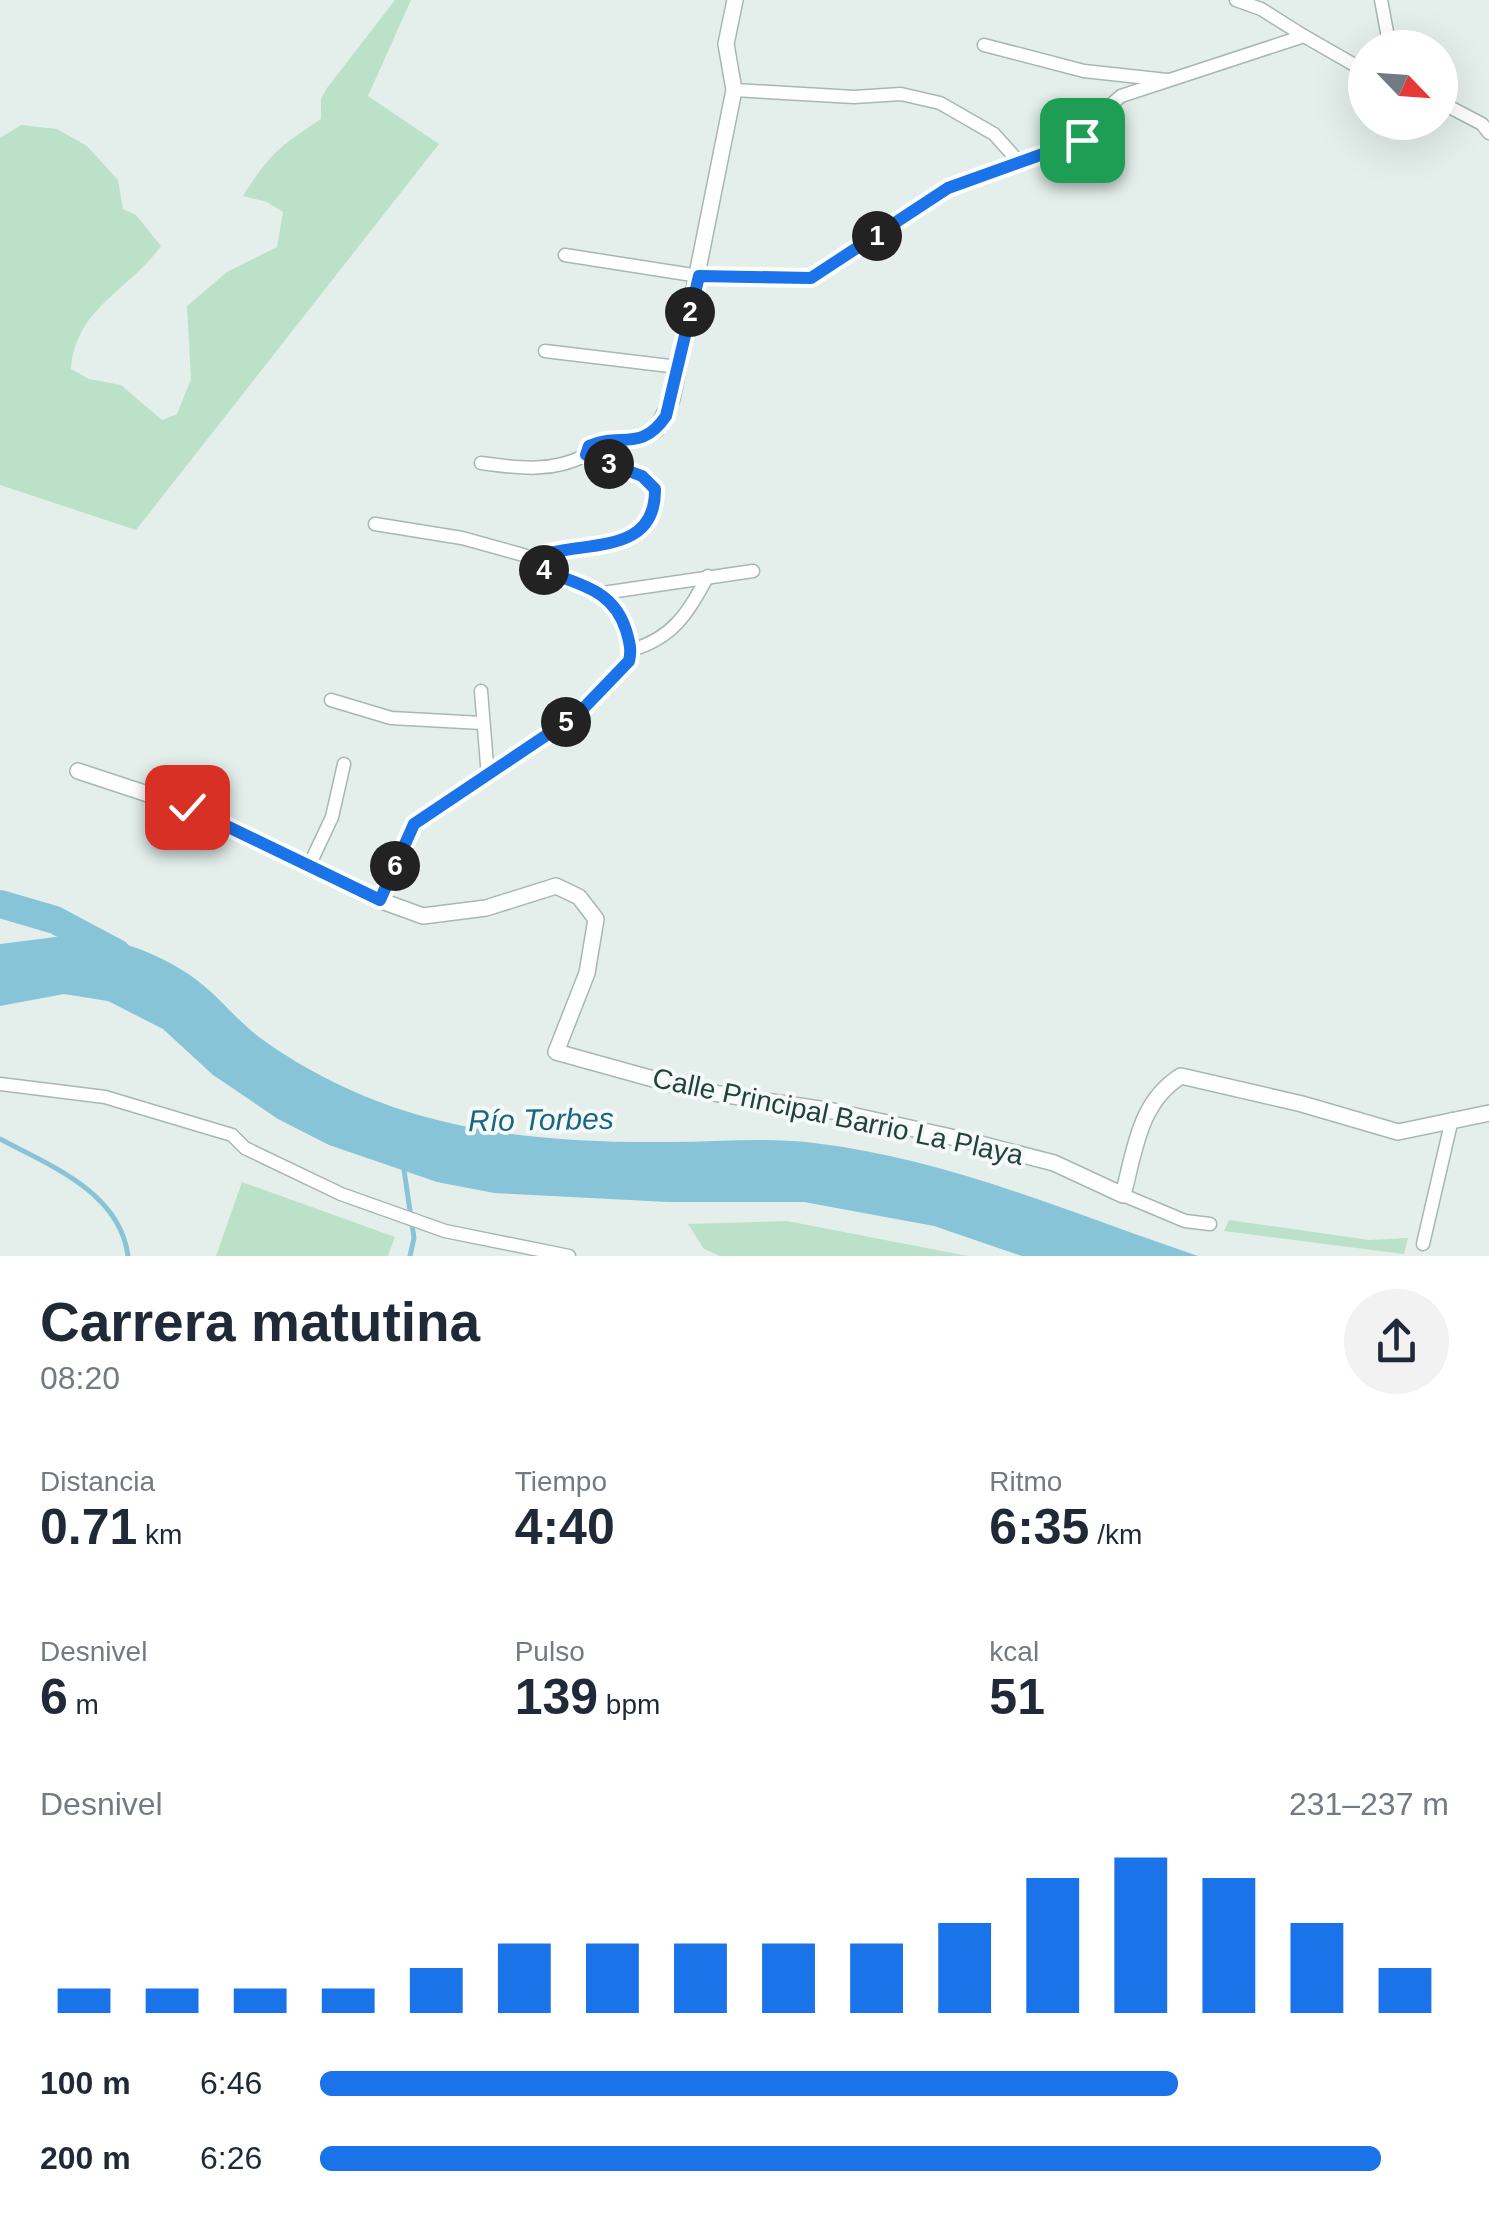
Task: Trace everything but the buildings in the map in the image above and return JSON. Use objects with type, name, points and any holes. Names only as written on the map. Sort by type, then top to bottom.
[{"type":"street","points":[[480,463],[530,469],[571,463],[586,455],[589,446],[597,442],[624,443],[656,430],[666,416],[699,276],[734,90],[726,44],[735,0]]},
{"type":"street","points":[[1236,0],[1261,9],[1348,61]]},
{"type":"street","points":[[1381,0],[1387,30]]},
{"type":"street","points":[[565,255],[699,276],[811,278],[948,188],[1082,140],[1098,116],[1121,96],[1176,81],[1280,40],[1304,36]]},
{"type":"street","points":[[984,45],[1084,71],[1176,81]]},
{"type":"street","points":[[734,90],[854,97],[901,94],[940,103],[994,134],[1019,162]]},
{"type":"street","points":[[1458,111],[1482,124],[1489,133]]},
{"type":"street","points":[[545,351],[678,367]]},
{"type":"street","points":[[376,524],[462,538],[534,558],[573,546],[606,547],[636,535],[655,506],[655,489],[642,476],[586,455]]},
{"type":"street","points":[[534,558],[539,568],[603,593],[614,603],[632,650]]},
{"type":"street","points":[[603,593],[753,571]]},
{"type":"street","points":[[380,900],[414,824],[578,714],[618,674],[632,650],[654,644],[683,621],[708,576]]},
{"type":"street","points":[[481,691],[488,777]]},
{"type":"street","points":[[332,700],[391,718],[482,724]]},
{"type":"street","points":[[309,866],[332,817],[344,764]]},
{"type":"street","name":"Calle Principal Barrio La Playa","points":[[78,771],[187,807],[380,900],[423,916],[455,914],[556,886],[579,897],[596,919],[587,973],[556,1052],[693,1090],[833,1112],[969,1140],[1054,1164],[1123,1195]]},
{"type":"street","points":[[1210,1224],[1185,1220],[1123,1195],[1140,1126],[1158,1090],[1181,1076],[1302,1104],[1398,1132],[1489,1112]]},
{"type":"street","points":[[0,1084],[106,1097],[215,1130],[341,1194],[446,1230],[569,1256]]},
{"type":"street","points":[[1423,1244],[1452,1119]]},
{"type":"green space","points":[[395,0],[411,0],[368,96],[439,144],[136,530],[0,485],[0,138],[21,125],[57,129],[87,146],[118,180],[123,209],[136,215],[161,246],[93,315],[75,348],[71,369],[89,379],[121,385],[162,420],[177,414],[191,379],[187,306],[227,272],[277,247],[283,212],[267,202],[243,196],[277,152],[321,119],[321,99],[327,88]]},
{"type":"green space","points":[[242,1182],[395,1237],[388,1256],[216,1256]]},
{"type":"green space","points":[[1229,1220],[1369,1240],[1408,1238],[1404,1254],[1224,1231]]},
{"type":"green space","points":[[787,1221],[968,1256],[720,1256],[704,1249],[688,1224]]},
{"type":"water","points":[[79,934],[131,946],[165,960],[210,991],[252,1032],[295,1061],[354,1092],[415,1114],[477,1129],[574,1140],[778,1140],[864,1151],[1009,1189],[1198,1256],[1022,1256],[934,1226],[804,1202],[668,1202],[494,1193],[437,1182],[329,1145],[278,1119],[213,1075],[163,1029],[108,1001],[64,994],[0,1006],[0,944]]},
{"type":"waterway","name":"Río Torbes","points":[[0,904],[55,920],[117,953]]},
{"type":"waterway","points":[[0,1139],[60,1171],[97,1198],[112,1214],[128,1256]]},
{"type":"waterway","points":[[404,1170],[414,1238],[410,1256]]},
{"type":"route","points":[[187,807],[380,900],[414,824],[578,714],[629,661],[632,650],[614,603],[603,593],[539,568],[534,558],[573,546],[606,547],[636,535],[647,521],[655,506],[655,489],[642,476],[586,455],[589,446],[597,442],[624,443],[642,438],[656,430],[666,416],[699,276],[811,278],[948,188],[1082,140]]}]
